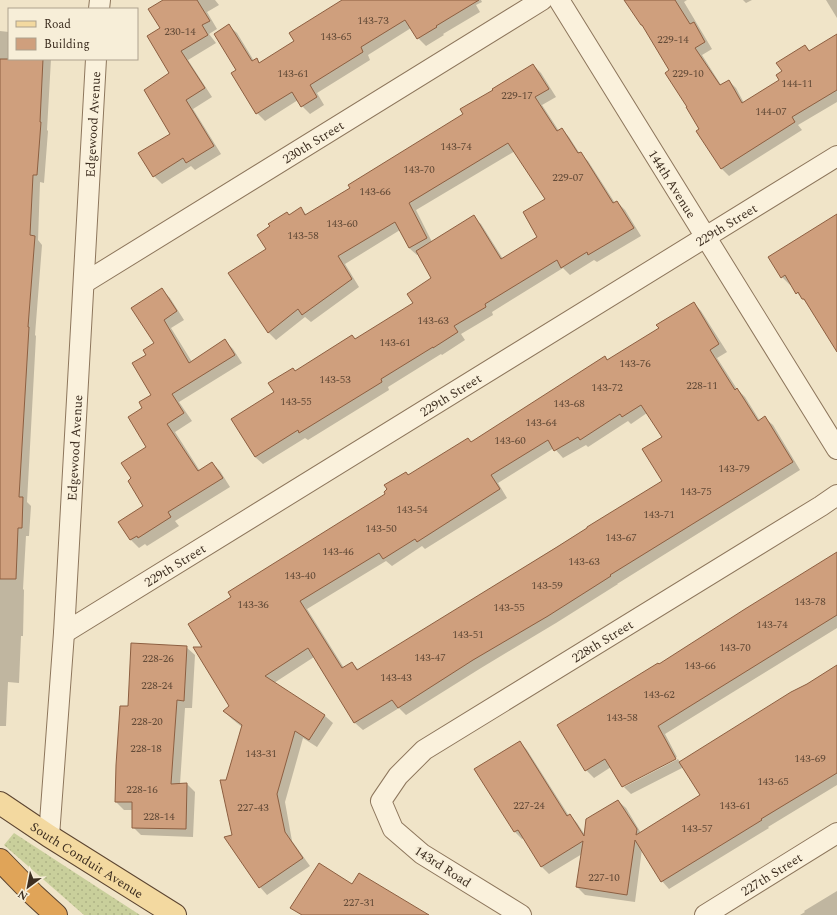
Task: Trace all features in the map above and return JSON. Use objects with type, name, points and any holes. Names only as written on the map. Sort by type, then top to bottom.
[{"type":"highway","points":[[0,860],[56,915]]},
{"type":"main road","name":"South Conduit Avenue","points":[[0,803],[49,836],[175,915]]},
{"type":"street","name":"230th Street","points":[[84,283],[542,0]]},
{"type":"street","name":"144th Avenue","points":[[559,0],[837,449]]},
{"type":"street","name":"Edgewood Avenue","points":[[49,836],[64,633],[96,60]]},
{"type":"street","name":"229th Street","points":[[64,633],[837,156]]},
{"type":"street","name":"228th Street","points":[[382,801],[398,776],[424,750],[808,515],[837,495]]},
{"type":"street","name":"143rd Road","points":[[382,801],[393,829],[422,854],[521,915]]},
{"type":"street","name":"227th Street","points":[[704,915],[837,833]]},
{"type":"green space","points":[[14,833],[140,915],[84,915],[4,845]]},
{"type":"building","points":[[163,0],[197,0],[210,21],[202,25],[208,35],[181,51],[205,88],[186,100],[214,146],[186,163],[183,158],[153,177],[138,153],[170,134],[144,90],[169,73],[147,36],[160,28],[148,9]]},
{"type":"building","points":[[342,0],[479,0],[417,39],[405,20],[361,47],[363,52],[310,85],[317,97],[301,107],[292,92],[256,114],[231,73],[236,70],[214,34],[229,24],[252,61],[257,58],[259,63],[294,41],[289,33]]},
{"type":"building","points":[[624,0],[675,0],[690,24],[694,22],[705,42],[695,48],[720,85],[729,80],[742,103],[779,80],[776,75],[782,71],[776,63],[805,45],[809,51],[837,34],[837,90],[792,117],[795,122],[721,169],[696,131],[699,129],[665,73],[669,70],[642,25]]},
{"type":"building","points":[[0,59],[43,60],[41,122],[37,175],[33,175],[30,235],[35,236],[28,327],[19,497],[23,497],[22,528],[18,528],[16,579],[0,579]]},
{"type":"building","points":[[533,64],[549,89],[535,97],[557,131],[562,128],[578,153],[581,152],[613,203],[617,201],[634,228],[588,255],[587,252],[561,268],[557,260],[485,304],[486,307],[454,326],[458,332],[381,379],[382,382],[299,433],[298,430],[255,457],[231,419],[274,392],[268,383],[293,368],[295,371],[352,335],[355,339],[413,303],[407,294],[431,278],[416,251],[474,215],[501,259],[537,237],[523,212],[545,199],[508,143],[409,203],[427,238],[409,248],[395,222],[338,256],[352,279],[302,315],[298,309],[268,333],[228,273],[266,249],[257,235],[270,226],[268,224],[287,212],[289,215],[301,207],[305,215],[350,188],[348,185],[463,114],[460,109]]},
{"type":"building","points":[[837,214],[837,352],[804,299],[802,299],[798,292],[796,294],[785,275],[781,278],[768,257]]},
{"type":"building","points":[[162,288],[177,311],[164,320],[189,363],[225,339],[235,355],[172,394],[184,413],[167,424],[198,471],[212,462],[223,478],[168,512],[171,517],[138,538],[137,536],[130,540],[118,522],[143,506],[128,481],[131,478],[121,463],[146,447],[128,417],[142,408],[139,402],[151,395],[132,363],[146,355],[143,350],[154,343],[131,308]]},
{"type":"building","points":[[694,302],[719,344],[710,350],[735,390],[737,388],[758,421],[765,416],[793,462],[610,575],[611,576],[548,616],[473,660],[398,708],[392,700],[354,723],[308,648],[265,676],[325,715],[309,740],[295,731],[277,794],[285,832],[303,858],[259,888],[224,837],[232,835],[220,780],[226,780],[242,725],[223,711],[229,706],[193,647],[202,647],[188,624],[231,597],[228,592],[385,494],[384,492],[387,489],[384,485],[406,472],[408,475],[468,438],[471,442],[605,356],[607,360],[659,328],[656,325]],"holes":[[[641,405],[662,437],[642,449],[662,481],[357,670],[352,662],[342,668],[300,601],[379,553],[383,559],[415,539],[417,542],[500,489],[491,475],[548,440],[554,451],[578,437],[580,440],[620,414],[622,417]]]},
{"type":"building","points":[[837,552],[837,615],[658,726],[676,759],[622,787],[605,759],[585,771],[557,725],[658,663],[659,664]]},
{"type":"building","points":[[131,643],[187,646],[184,701],[177,700],[171,784],[187,783],[186,829],[132,828],[132,802],[115,802],[120,706],[128,706]]},
{"type":"building","points":[[837,665],[837,773],[661,882],[635,840],[627,895],[576,887],[583,841],[541,867],[518,830],[514,832],[474,769],[520,741],[567,816],[570,814],[584,836],[586,819],[618,800],[637,829],[636,835],[700,795],[679,762]]},
{"type":"building","points":[[319,863],[352,884],[359,873],[429,915],[302,915],[290,908]]}]
